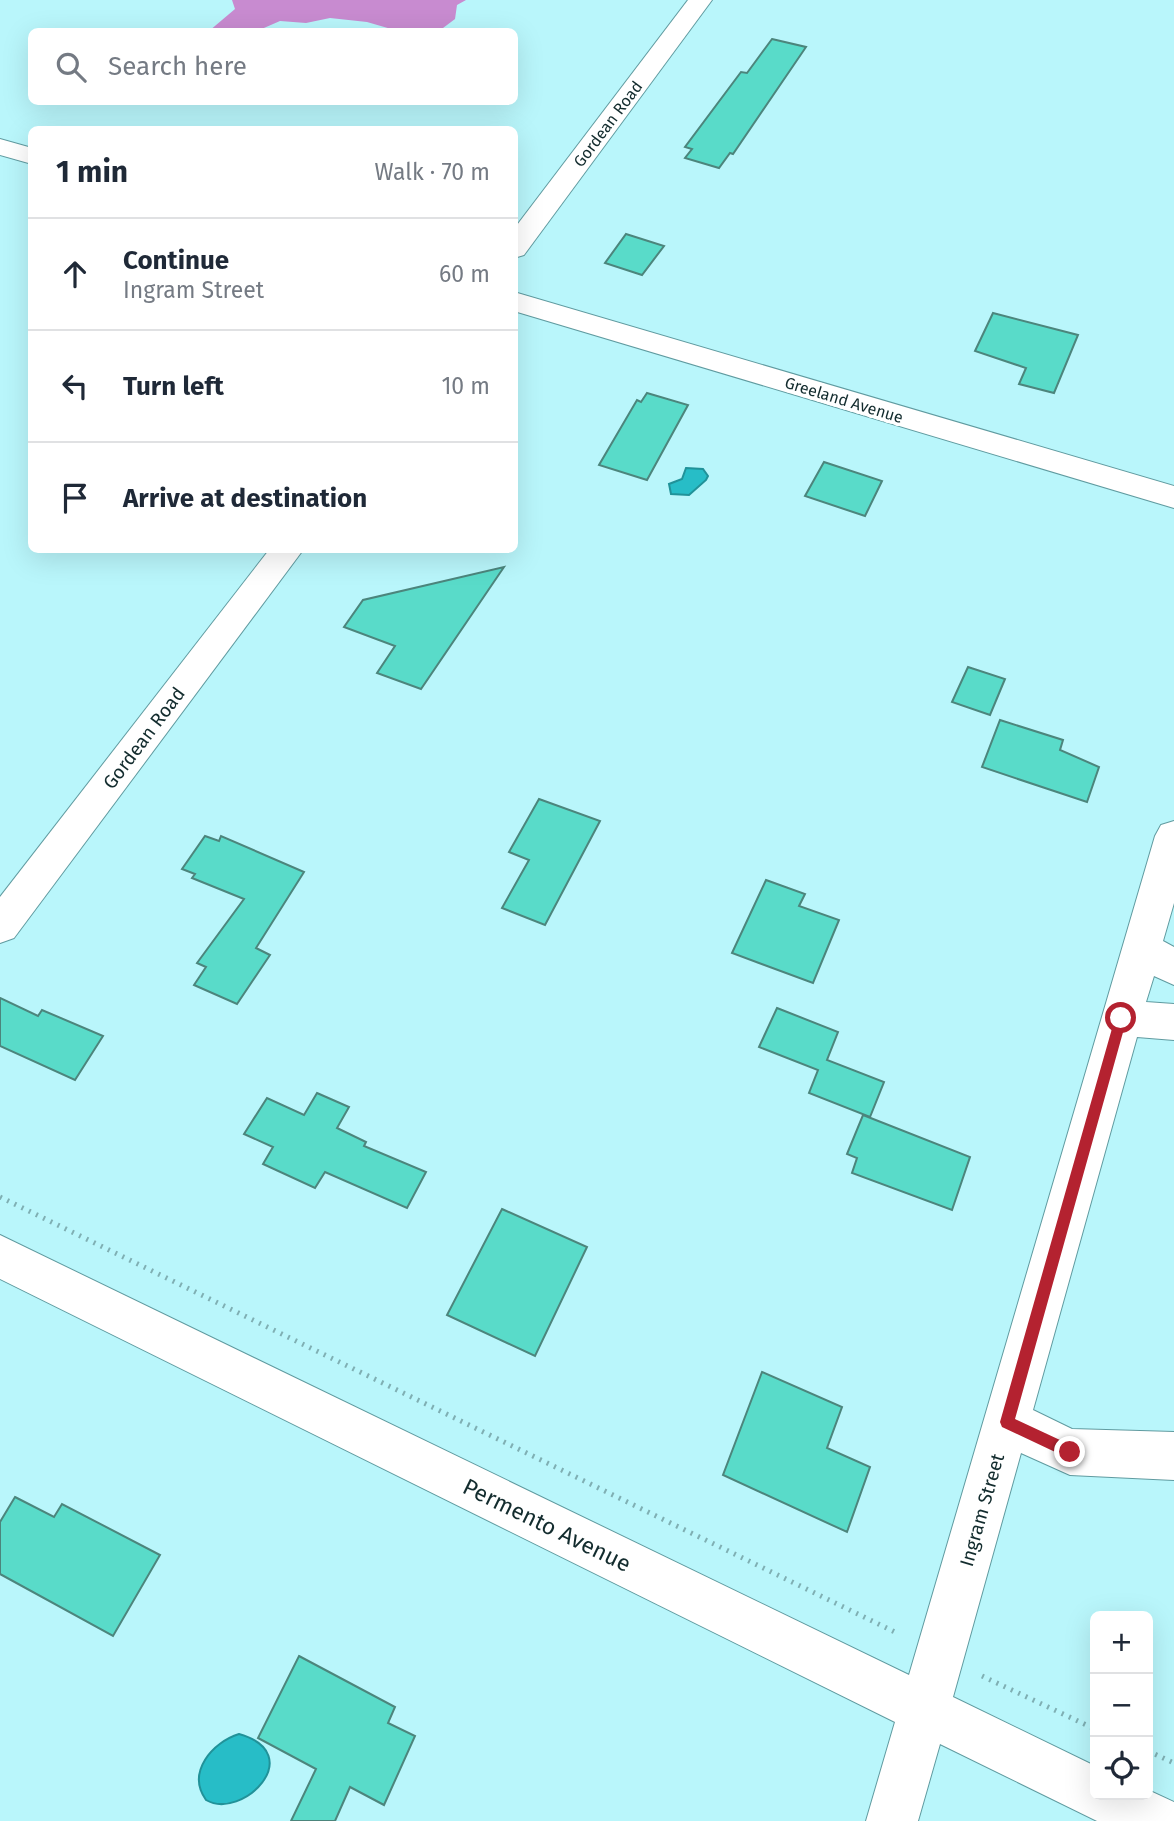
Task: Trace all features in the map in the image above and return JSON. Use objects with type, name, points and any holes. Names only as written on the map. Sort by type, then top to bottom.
[{"type":"street","name":"Gordean Road","points":[[518,243],[700,0]]},
{"type":"street","points":[[0,147],[28,155]]},
{"type":"street","name":"Greeland Avenue","points":[[518,302],[1174,497]]},
{"type":"street","name":"Gordean Road","points":[[0,926],[285,553]]},
{"type":"street","name":"Ingram Street","points":[[892,1821],[1121,1018],[1158,958],[1174,836]]},
{"type":"street","points":[[1121,1018],[1174,1022]]},
{"type":"street","name":"Permento Avenue","points":[[0,1256],[1090,1790]]},
{"type":"street","points":[[1007,1422],[1070,1452],[1174,1456]]},
{"type":"street","name":"Permento Avenue","points":[[1111,1800],[1155,1821]]},
{"type":"path","points":[[0,1197],[840,1603],[940,1657],[1090,1726]]},
{"type":"path","points":[[1153,1753],[1174,1763]]},
{"type":"shaded area","points":[[232,0],[466,0],[457,5],[455,19],[443,28],[388,28],[367,22],[330,18],[306,23],[280,21],[264,28],[213,28],[235,9]]},
{"type":"water","points":[[686,468],[703,469],[708,476],[689,495],[671,494],[669,484],[682,479]]},
{"type":"water","points":[[239,1734],[259,1743],[268,1756],[269,1769],[251,1794],[221,1804],[206,1800],[199,1779],[205,1760],[220,1744]]},
{"type":"building","points":[[772,39],[806,47],[733,154],[730,153],[719,168],[685,158],[692,149],[685,147],[741,72],[747,73]]},
{"type":"building","points":[[626,234],[664,246],[642,275],[605,263]]},
{"type":"building","points":[[993,313],[1078,335],[1054,393],[1019,384],[1026,368],[975,351]]},
{"type":"building","points":[[647,393],[688,405],[647,480],[599,465],[637,400],[641,402]]},
{"type":"building","points":[[824,462],[882,481],[865,516],[805,496]]},
{"type":"building","points":[[504,567],[421,689],[377,673],[395,646],[344,627],[363,600]]},
{"type":"building","points":[[968,667],[1005,679],[990,715],[952,702]]},
{"type":"building","points":[[1000,720],[1063,740],[1060,750],[1099,767],[1087,802],[982,767]]},
{"type":"building","points":[[539,799],[600,821],[545,925],[502,908],[529,860],[509,852]]},
{"type":"building","points":[[205,836],[219,841],[221,836],[304,872],[256,948],[270,955],[237,1004],[194,985],[206,967],[197,963],[244,899],[192,878],[195,874],[182,869]]},
{"type":"building","points":[[766,880],[805,894],[799,906],[839,920],[813,983],[732,953]]},
{"type":"building","points":[[0,998],[38,1016],[42,1010],[103,1036],[75,1080],[0,1046]]},
{"type":"building","points":[[777,1008],[838,1032],[827,1060],[884,1082],[870,1117],[809,1093],[818,1070],[759,1047]]},
{"type":"building","points":[[317,1093],[349,1107],[337,1128],[366,1142],[364,1146],[426,1172],[407,1208],[325,1172],[315,1188],[263,1164],[273,1147],[244,1134],[267,1098],[304,1115]]},
{"type":"building","points":[[863,1115],[970,1157],[952,1210],[852,1173],[857,1158],[847,1154]]},
{"type":"building","points":[[502,1209],[587,1247],[535,1356],[447,1315]]},
{"type":"building","points":[[762,1372],[842,1407],[827,1448],[870,1467],[847,1532],[723,1475]]},
{"type":"building","points":[[15,1497],[54,1517],[62,1504],[160,1555],[113,1636],[0,1574],[0,1522]]},
{"type":"building","points":[[299,1656],[395,1707],[388,1723],[415,1736],[384,1805],[350,1787],[335,1821],[291,1821],[316,1769],[258,1738]]},
{"type":"route","points":[[1070,1452],[1007,1422],[1121,1018]]}]
